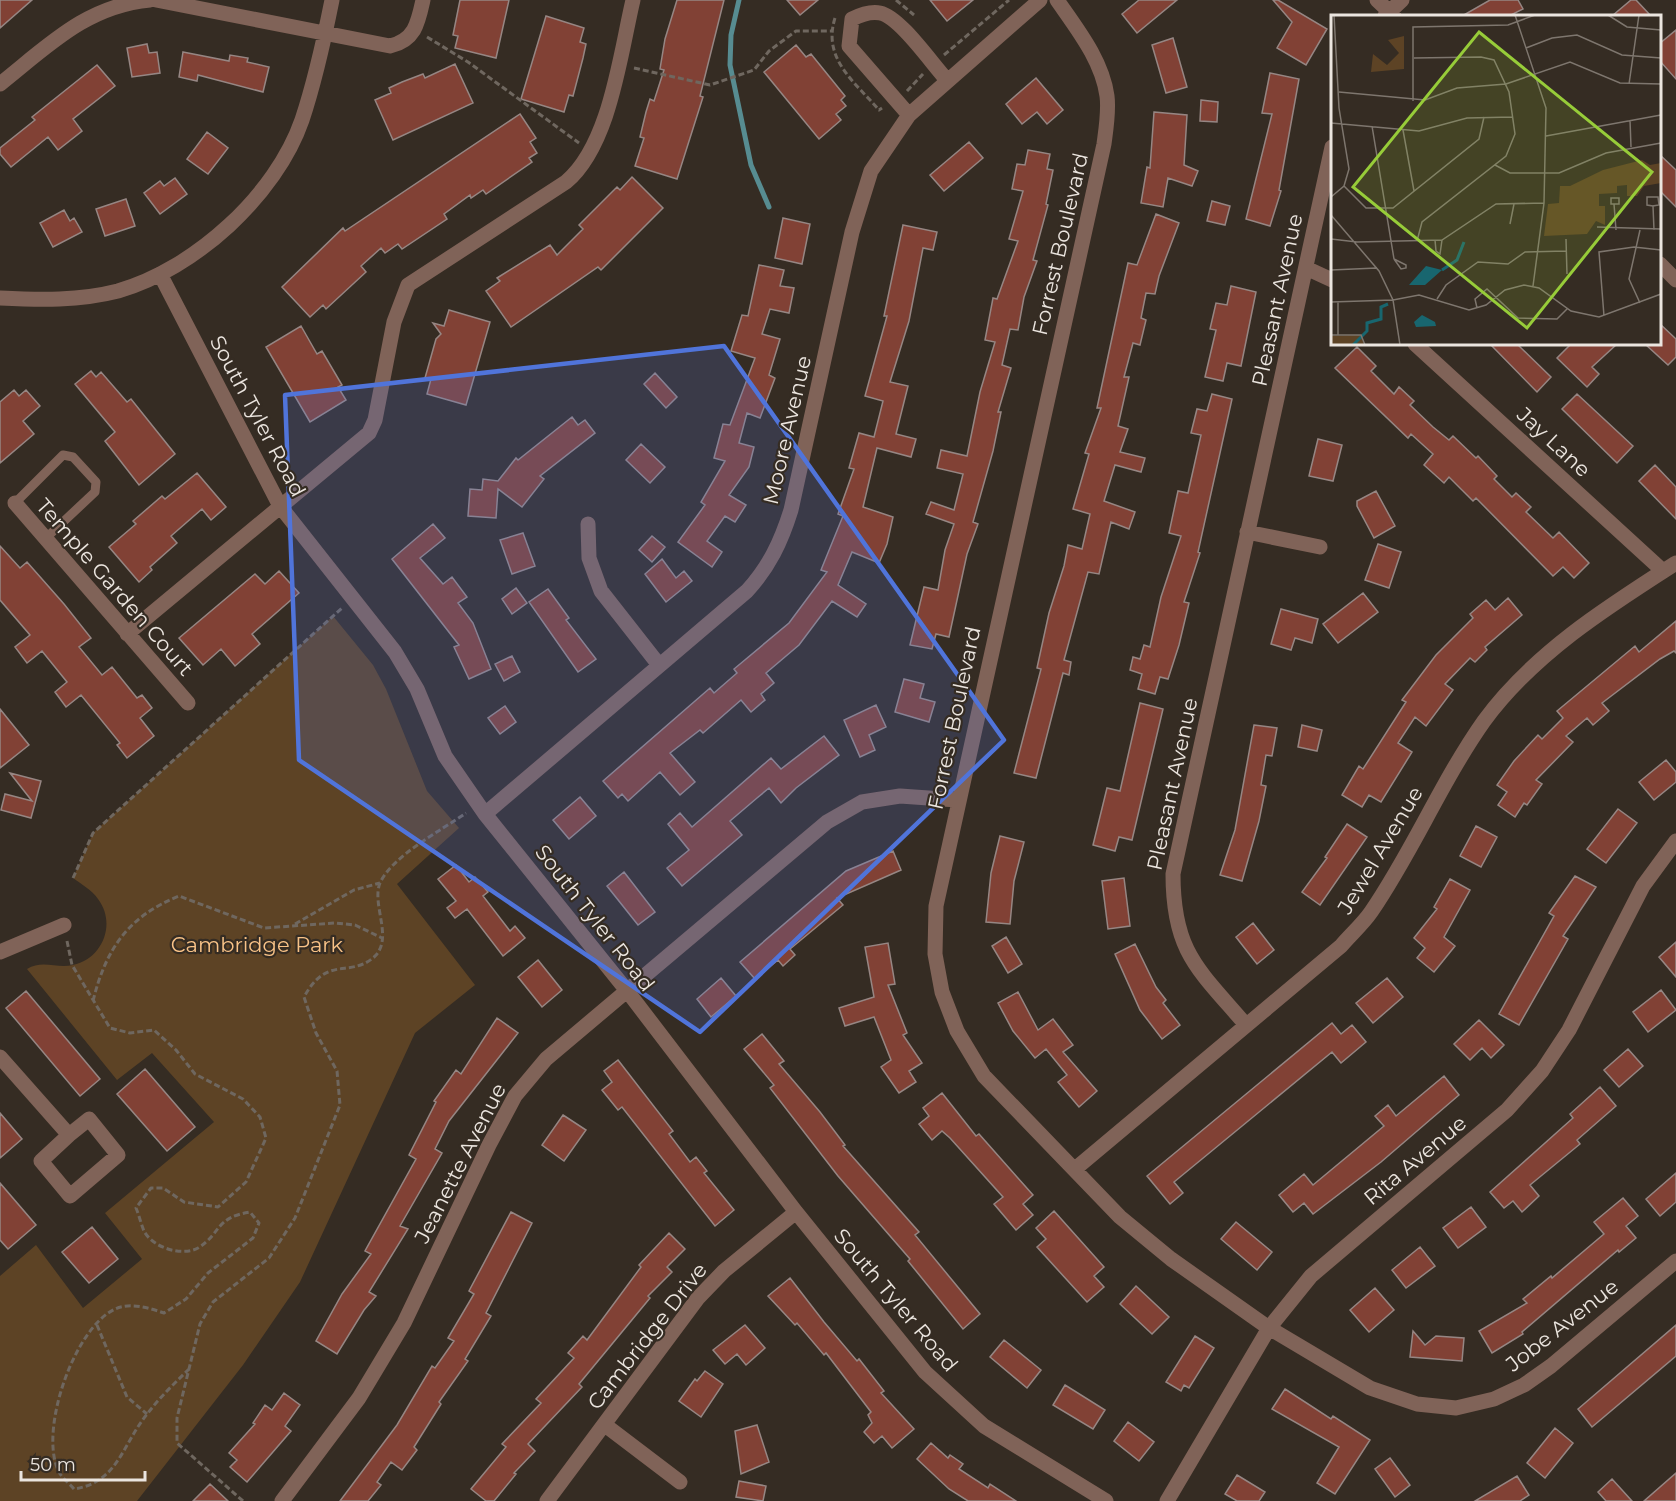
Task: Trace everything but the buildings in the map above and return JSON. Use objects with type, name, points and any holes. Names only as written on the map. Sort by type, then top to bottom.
[{"type":"street","points":[[0,84],[71,27],[97,13],[127,2],[150,0]]},
{"type":"street","points":[[156,0],[390,46],[401,44],[416,29],[423,0]]},
{"type":"street","points":[[0,297],[58,301],[118,291],[160,274],[219,235],[267,187],[302,121],[332,0]]},
{"type":"street","points":[[128,633],[369,433],[375,420],[394,322],[408,285],[566,182],[591,154],[604,117],[633,0]]},
{"type":"street","name":"Moore Avenue","points":[[482,809],[659,665],[747,591],[763,574],[777,549],[791,510],[860,199],[871,171],[909,115],[1040,0]]},
{"type":"street","name":"Forrest Boulevard","points":[[1058,0],[1097,63],[1107,96],[1104,144],[957,800],[936,906],[935,954],[942,992],[957,1031],[984,1076],[1120,1217],[1171,1259],[1269,1328]]},
{"type":"street","points":[[1377,0],[1389,15],[1402,0]]},
{"type":"street","points":[[909,115],[859,61],[849,46],[852,19],[862,14],[878,12],[891,17],[947,80]]},
{"type":"street","name":"Pleasant Avenue","points":[[1246,1025],[1192,961],[1179,935],[1173,904],[1173,874],[1331,152]]},
{"type":"street","points":[[1661,266],[1676,279]]},
{"type":"street","points":[[1306,268],[1331,280]]},
{"type":"street","name":"South Tyler Road","points":[[160,274],[280,506],[395,652],[417,689],[445,756],[482,809],[628,992],[796,1212],[926,1372],[984,1426],[1106,1501]]},
{"type":"street","name":"Jay Lane","points":[[1416,345],[1670,567]]},
{"type":"street","name":"Temple Garden Court","points":[[15,502],[188,703]]},
{"type":"street","points":[[588,524],[589,558],[601,591],[659,665]]},
{"type":"street","points":[[1247,532],[1320,547]]},
{"type":"street","name":"Jewel Avenue","points":[[1075,1170],[1341,946],[1370,914],[1449,775],[1485,720],[1520,678],[1562,640],[1670,567]]},
{"type":"street","name":"Jeanette Avenue","points":[[282,1501],[359,1398],[404,1323],[489,1145],[516,1096],[546,1059],[827,822],[862,802],[900,796],[957,800]]},
{"type":"street","name":"Rita Avenue","points":[[1167,1501],[1269,1328],[1311,1276],[1507,1110],[1542,1071],[1569,1030],[1643,886],[1676,841]]},
{"type":"street","points":[[0,952],[64,925]]},
{"type":"street","points":[[0,1058],[69,1135]]},
{"type":"street","points":[[89,1119],[118,1155],[70,1196],[41,1161],[69,1135],[89,1119]]},
{"type":"street","name":"Cambridge Drive","points":[[547,1501],[698,1298],[724,1271],[796,1212]]},
{"type":"street","name":"Jobe Avenue","points":[[1269,1328],[1370,1388],[1417,1404],[1456,1408],[1494,1399],[1524,1385],[1676,1261]]},
{"type":"street","points":[[605,1425],[680,1482]]},
{"type":"lane","name":"Temple Garden Court","points":[[15,502],[63,455],[73,457],[96,482],[97,487],[46,538]]},
{"type":"path","points":[[945,54],[1008,0]]},
{"type":"path","points":[[416,29],[572,137],[591,154]]},
{"type":"path","points":[[617,65],[711,85],[754,70],[769,51],[796,31],[849,31]]},
{"type":"path","points":[[73,878],[93,833],[344,606]]},
{"type":"path","points":[[243,1501],[177,1443],[177,1418],[200,1324],[213,1302],[269,1258],[295,1218],[340,1104],[337,1071],[316,1033],[304,997],[314,979],[339,967],[360,965],[374,957],[382,938],[378,900],[380,884],[393,864],[482,809]]},
{"type":"path","points":[[293,926],[354,890],[380,884]]},
{"type":"path","points":[[93,1002],[99,976],[129,925],[154,906],[179,896],[264,928],[335,923],[355,925],[382,938]]},
{"type":"path","points":[[64,925],[72,965],[110,1028],[130,1033],[154,1030],[176,1050],[195,1074],[243,1099],[260,1117],[266,1138],[246,1182],[218,1207],[184,1202],[163,1188],[151,1188],[136,1208],[145,1233],[160,1247],[181,1251],[197,1248],[230,1215],[250,1212],[259,1223],[253,1238],[208,1274],[186,1299],[164,1313],[140,1306],[115,1309],[97,1324],[74,1356],[58,1399],[53,1441],[59,1472],[74,1490],[92,1487],[109,1474],[147,1414],[189,1369]]},
{"type":"path","points":[[97,1324],[127,1397],[147,1414]]},
{"type":"highlighted area","points":[[724,346],[1004,740],[700,1032],[299,760],[285,395]]},
{"type":"green space","name":"Cambridge Park","points":[[333,616],[373,665],[386,689],[427,791],[459,828],[397,884],[475,985],[415,1033],[300,1282],[243,1365],[137,1501],[0,1501],[0,1276],[36,1245],[83,1308],[142,1259],[105,1213],[214,1122],[152,1053],[117,1080],[27,969],[44,964],[73,965],[92,956],[99,948],[106,929],[104,909],[93,893],[73,878],[93,833]]},
{"type":"waterway","points":[[739,0],[731,35],[730,65],[751,165],[769,207]]}]
